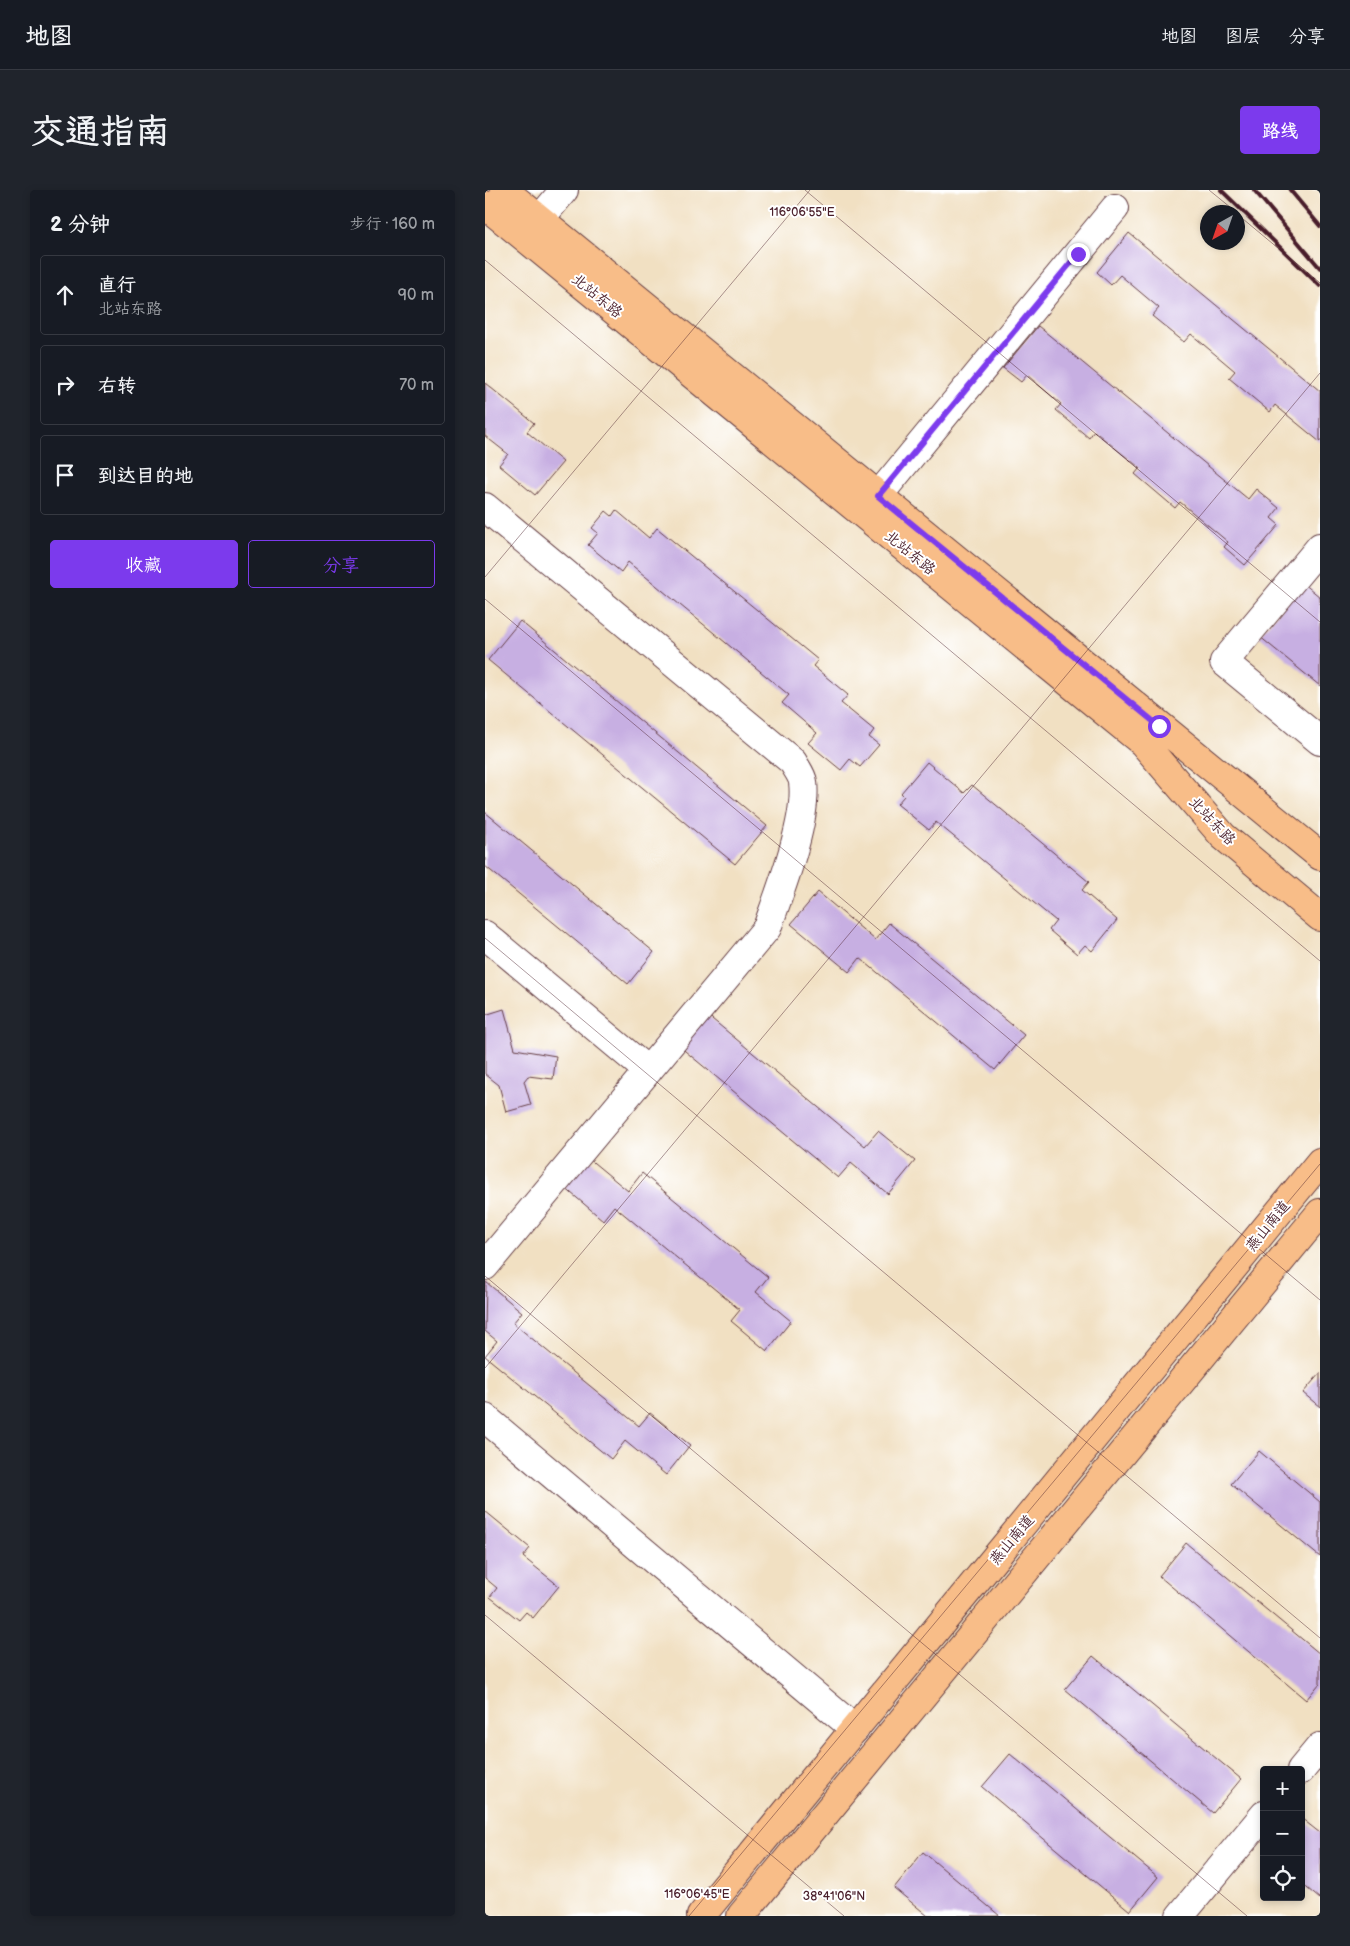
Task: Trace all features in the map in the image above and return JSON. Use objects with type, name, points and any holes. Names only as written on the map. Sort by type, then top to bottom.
[{"type":"main road","name":"北站东路","points":[[504,190],[1320,856]]},
{"type":"main road","name":"北站东路","points":[[485,205],[1143,743],[1223,836],[1320,916]]},
{"type":"main road","name":"燕山南道","points":[[701,1916],[1320,1162]]},
{"type":"main road","name":"燕山南道","points":[[741,1916],[1320,1213]]},
{"type":"lane","points":[[540,219],[564,190]]},
{"type":"lane","points":[[878,496],[1115,208]]},
{"type":"lane","points":[[485,507],[793,762],[803,781],[803,806],[787,870],[767,928],[485,1266]]},
{"type":"lane","points":[[1320,546],[1224,662],[1320,741]]},
{"type":"lane","points":[[485,935],[648,1071]]},
{"type":"lane","points":[[485,1418],[855,1729]]},
{"type":"lane","points":[[1304,1766],[1320,1747]]},
{"type":"lane","points":[[1179,1916],[1260,1819]]},
{"type":"building","points":[[1129,233],[1320,391],[1320,442],[1275,405],[1270,412],[1229,378],[1235,371],[1191,334],[1184,342],[1152,316],[1159,308],[1120,275],[1111,285],[1097,272]]},
{"type":"building","points":[[1038,326],[1248,499],[1256,489],[1279,508],[1271,518],[1279,525],[1245,565],[1224,547],[1228,542],[1180,502],[1175,508],[1135,474],[1140,468],[1094,431],[1089,438],[1056,410],[1061,404],[1027,375],[1021,382],[1003,368]]},
{"type":"building","points":[[485,383],[534,423],[527,432],[563,462],[535,495],[499,465],[508,454],[485,436]]},
{"type":"building","points":[[616,510],[649,538],[657,528],[818,660],[813,666],[848,695],[841,703],[874,730],[869,737],[879,745],[860,767],[850,759],[841,770],[808,743],[817,733],[782,703],[789,695],[628,562],[621,572],[588,545],[598,533],[592,528],[606,511],[612,516]]},
{"type":"building","points":[[1303,583],[1320,597],[1320,686],[1259,636]]},
{"type":"building","points":[[520,621],[767,826],[735,864],[488,660]]},
{"type":"building","points":[[927,762],[964,793],[972,785],[1089,882],[1082,890],[1117,920],[1092,951],[1085,945],[1077,954],[1049,930],[1056,921],[936,822],[929,830],[897,804],[904,796],[901,793]]},
{"type":"building","points":[[485,812],[654,952],[628,984],[485,866]]},
{"type":"building","points":[[818,892],[875,940],[889,923],[1024,1035],[995,1070],[860,958],[849,972],[791,924]]},
{"type":"building","points":[[504,1009],[515,1049],[556,1056],[553,1079],[528,1076],[524,1081],[531,1105],[506,1112],[499,1085],[485,1074],[485,1015]]},
{"type":"building","points":[[706,1014],[865,1146],[878,1131],[915,1161],[888,1194],[851,1163],[838,1178],[679,1046]]},
{"type":"building","points":[[588,1158],[628,1191],[642,1173],[768,1277],[756,1292],[791,1321],[767,1351],[731,1321],[740,1310],[614,1206],[603,1220],[564,1187]]},
{"type":"building","points":[[486,1282],[522,1312],[513,1323],[639,1426],[650,1413],[690,1445],[666,1475],[625,1441],[611,1459],[485,1356],[497,1341],[485,1331]]},
{"type":"building","points":[[1320,1373],[1320,1407],[1303,1393]]},
{"type":"building","points":[[1259,1451],[1320,1502],[1320,1557],[1231,1484]]},
{"type":"building","points":[[485,1511],[530,1548],[523,1557],[559,1586],[533,1618],[526,1612],[519,1620],[490,1597],[497,1588],[485,1578]]},
{"type":"building","points":[[1186,1543],[1320,1654],[1320,1683],[1306,1700],[1159,1576]]},
{"type":"building","points":[[1093,1656],[1241,1779],[1213,1813],[1065,1689]]},
{"type":"building","points":[[1010,1754],[1158,1877],[1130,1911],[982,1787]]},
{"type":"building","points":[[1305,1821],[1320,1833],[1320,1899],[1305,1886]]},
{"type":"building","points":[[923,1852],[1000,1916],[928,1916],[894,1888]]},
{"type":"railway","points":[[1221,190],[1320,286]]},
{"type":"railway","points":[[1254,190],[1320,268]]},
{"type":"railway","points":[[1290,190],[1320,226]]},
{"type":"route","points":[[1078,254],[878,496],[1159,726]]}]
